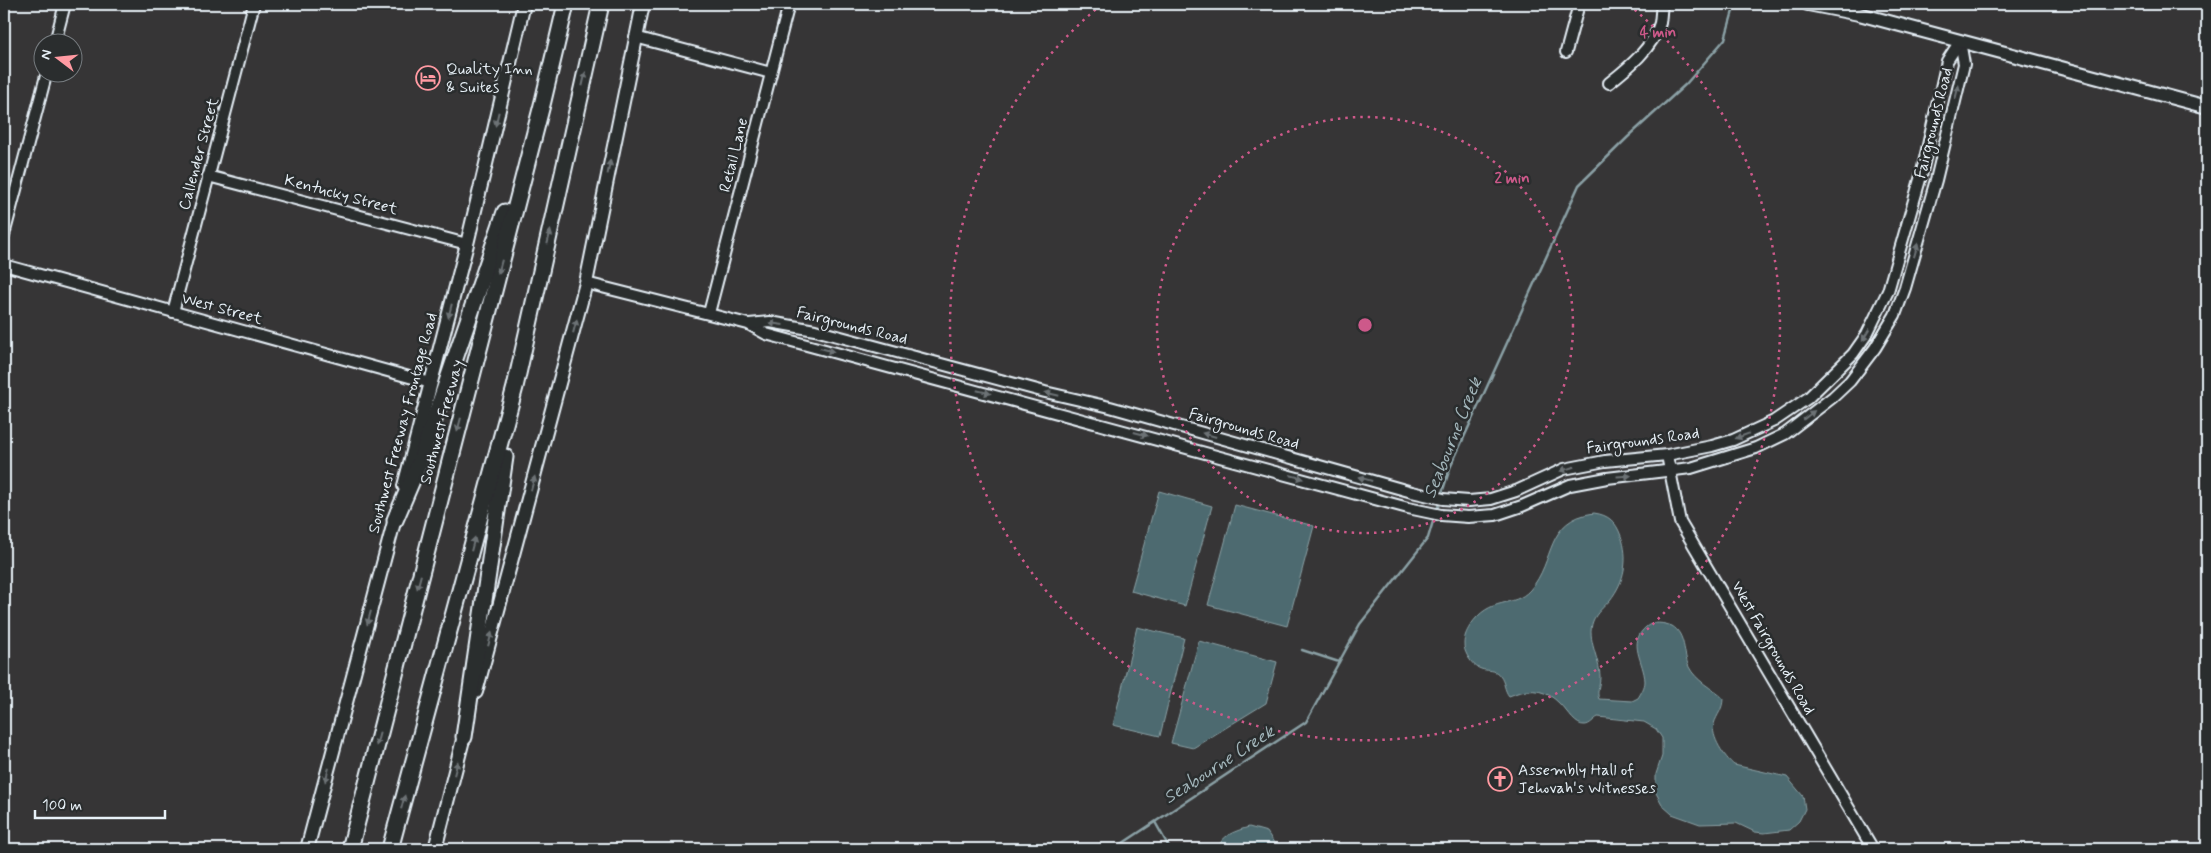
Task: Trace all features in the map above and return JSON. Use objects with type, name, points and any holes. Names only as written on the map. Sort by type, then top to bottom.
[{"type":"highway","name":"Southwest Freeway","points":[[350,849],[543,102],[566,4]]},
{"type":"highway","points":[[390,849],[515,387],[601,4]]},
{"type":"highway","points":[[395,520],[419,464],[543,102]]},
{"type":"highway","points":[[464,737],[515,387]]},
{"type":"main road","name":"Southwest Freeway Frontage Road","points":[[307,849],[467,244],[524,4]]},
{"type":"main road","points":[[435,849],[586,282],[643,4]]},
{"type":"main road","points":[[1808,4],[1859,14],[2207,108]]},
{"type":"street","points":[[58,32],[65,4]]},
{"type":"street","name":"Callender Street","points":[[173,312],[254,4]]},
{"type":"street","name":"Retail Lane","points":[[709,313],[789,4]]},
{"type":"street","points":[[1566,52],[1579,4]]},
{"type":"street","points":[[1609,84],[1631,65],[1653,38],[1660,23],[1662,4]]},
{"type":"street","points":[[635,37],[771,73]]},
{"type":"street","name":"Fairgrounds Road","points":[[748,324],[770,322],[815,330],[1045,392],[1110,407],[1412,492],[1443,499],[1469,501],[1491,499],[1508,494],[1564,469],[1605,461],[1666,455],[1733,440],[1774,421],[1808,398],[1821,386],[1853,354],[1867,334],[1888,291],[1921,176],[1947,61],[1960,42]]},
{"type":"street","name":"Fairgrounds Road","points":[[586,282],[709,313],[748,324],[766,334],[1408,508],[1440,515],[1468,517],[1495,515],[1522,506],[1570,484],[1691,468],[1756,448],[1785,434],[1833,397],[1850,381],[1875,348],[1895,315],[1905,288],[1964,64],[1960,42]]},
{"type":"street","points":[[4,235],[44,82]]},
{"type":"street","name":"Kentucky Street","points":[[208,176],[467,244]]},
{"type":"street","name":"West Street","points":[[4,265],[431,383]]},
{"type":"street","name":"West Fairgrounds Road","points":[[1666,455],[1680,522],[1873,849]]},
{"type":"water","points":[[1159,491],[1212,506],[1185,606],[1131,591]]},
{"type":"water","points":[[1235,505],[1314,526],[1287,626],[1208,605]]},
{"type":"water","points":[[1594,513],[1608,517],[1617,527],[1625,553],[1624,569],[1619,585],[1610,600],[1596,615],[1591,628],[1592,642],[1599,670],[1599,699],[1632,701],[1638,698],[1644,688],[1645,681],[1637,646],[1640,633],[1646,627],[1655,623],[1672,626],[1680,634],[1687,662],[1692,672],[1723,698],[1722,706],[1713,729],[1719,746],[1727,757],[1734,765],[1787,777],[1803,796],[1805,809],[1799,821],[1789,830],[1764,833],[1755,832],[1736,823],[1700,824],[1672,814],[1663,806],[1656,793],[1656,774],[1662,756],[1662,738],[1656,729],[1644,722],[1598,717],[1585,725],[1578,723],[1550,696],[1540,692],[1526,691],[1509,696],[1502,678],[1497,673],[1477,667],[1467,655],[1464,647],[1465,637],[1478,616],[1493,606],[1523,596],[1530,590],[1538,579],[1559,533],[1567,524],[1578,517]]},
{"type":"water","points":[[1137,627],[1184,638],[1160,736],[1113,725]]},
{"type":"water","points":[[1199,641],[1277,662],[1266,703],[1193,748],[1171,743]]},
{"type":"water","points":[[1249,827],[1267,832],[1278,849],[1218,849],[1222,840],[1226,837]]},
{"type":"waterway","name":"Seabourne Creek","points":[[1441,496],[1450,468],[1579,185],[1686,84],[1725,39],[1735,4]]},
{"type":"waterway","name":"Seabourne Creek","points":[[1436,512],[1440,501]]},
{"type":"waterway","name":"Seabourne Creek","points":[[1114,849],[1306,722],[1360,624],[1428,538],[1434,518]]},
{"type":"waterway","points":[[1302,650],[1339,662]]},
{"type":"waterway","points":[[1155,822],[1170,849]]},
{"type":"place","name":"Quality Inn & Suites","points":[[428,78]]},
{"type":"place","name":"Assembly Hall of Jehovah's Witnesses","points":[[1500,779]]}]
